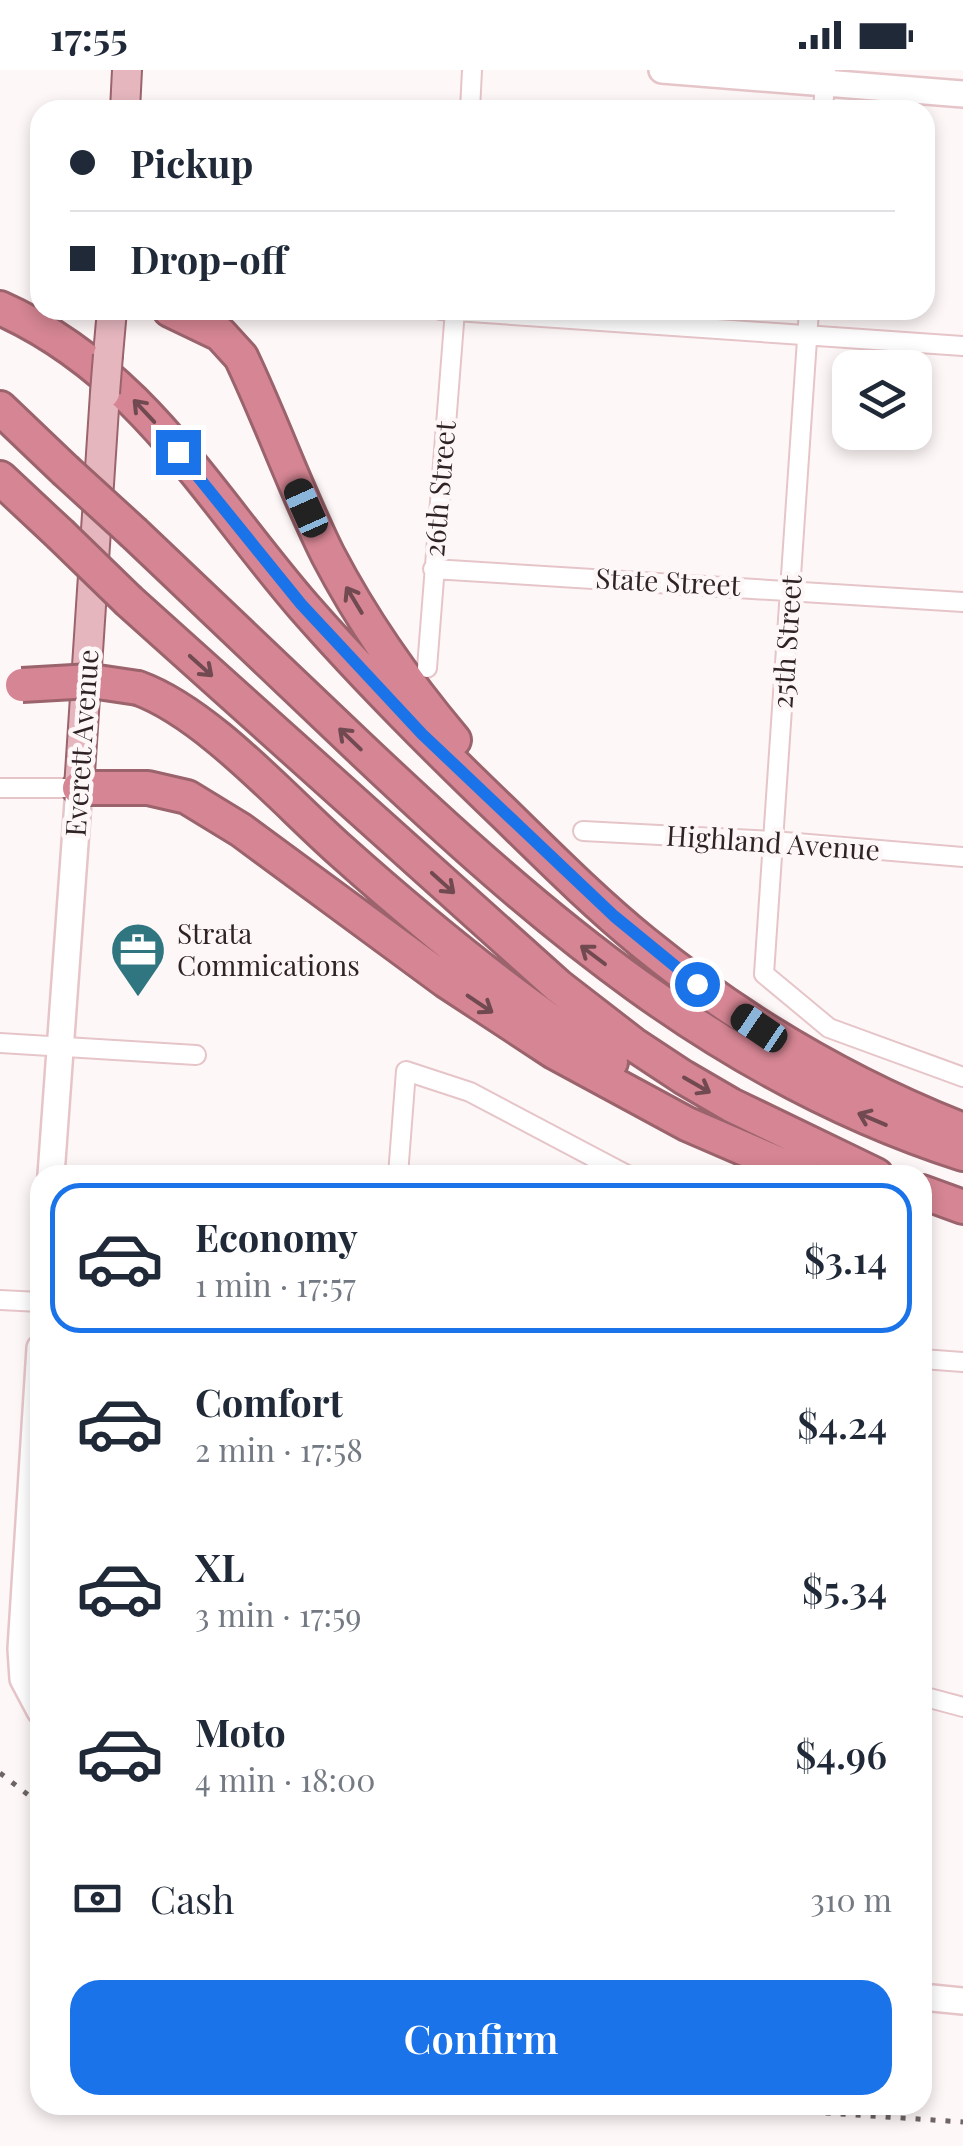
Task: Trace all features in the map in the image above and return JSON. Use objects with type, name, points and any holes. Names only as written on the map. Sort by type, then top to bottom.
[{"type":"highway","points":[[0,308],[62,339],[121,386],[301,604],[362,671],[422,734],[641,941],[759,1028],[845,1078],[963,1130]]},
{"type":"highway","points":[[191,320],[220,334],[241,357],[316,529],[361,612],[431,712],[563,870]]},
{"type":"highway","points":[[0,408],[450,833],[598,959],[685,1020],[801,1086],[963,1154]]},
{"type":"highway","points":[[0,478],[128,601],[558,986],[633,1044],[731,1105],[855,1165]]},
{"type":"highway","points":[[11,688],[91,680],[138,688],[169,702],[250,766],[371,877],[485,971],[589,1048],[746,1147]]},
{"type":"highway","points":[[79,788],[148,788],[187,797],[241,830],[446,981],[554,1052],[686,1124],[785,1165]]},
{"type":"highway","points":[[932,1196],[960,1206]]},
{"type":"highway","points":[[932,1202],[960,1206]]},
{"type":"main road","points":[[125,100],[127,70]]},
{"type":"main road","points":[[662,70],[825,76],[963,94]]},
{"type":"main road","name":"Everett Avenue","points":[[52,1165],[111,320]]},
{"type":"main road","points":[[30,1518],[21,1649],[21,1667],[30,1691]]},
{"type":"main road","points":[[932,1998],[963,2000]]},
{"type":"street","points":[[470,100],[472,70]]},
{"type":"street","name":"26th Street","points":[[426,668],[454,320]]},
{"type":"street","points":[[596,320],[963,346]]},
{"type":"street","name":"25th Street","points":[[809,320],[764,974],[829,1028],[963,1076]]},
{"type":"street","name":"State Street","points":[[434,569],[963,602]]},
{"type":"street","points":[[0,788],[79,788]]},
{"type":"street","name":"Highland Avenue","points":[[583,831],[963,858]]},
{"type":"street","points":[[0,1043],[196,1055]]},
{"type":"street","points":[[399,1165],[406,1071],[470,1092],[608,1165]]},
{"type":"street","points":[[0,1300],[30,1302]]},
{"type":"street","points":[[932,1360],[963,1362]]},
{"type":"street","points":[[932,1699],[963,1707]]},
{"type":"railway","points":[[0,1773],[30,1796]]},
{"type":"railway","points":[[857,2115],[963,2122]]},
{"type":"place","name":"Strata Commications","points":[[138,999]]},
{"type":"route","points":[[178,452],[301,604],[422,734],[641,941],[697,984]]}]
